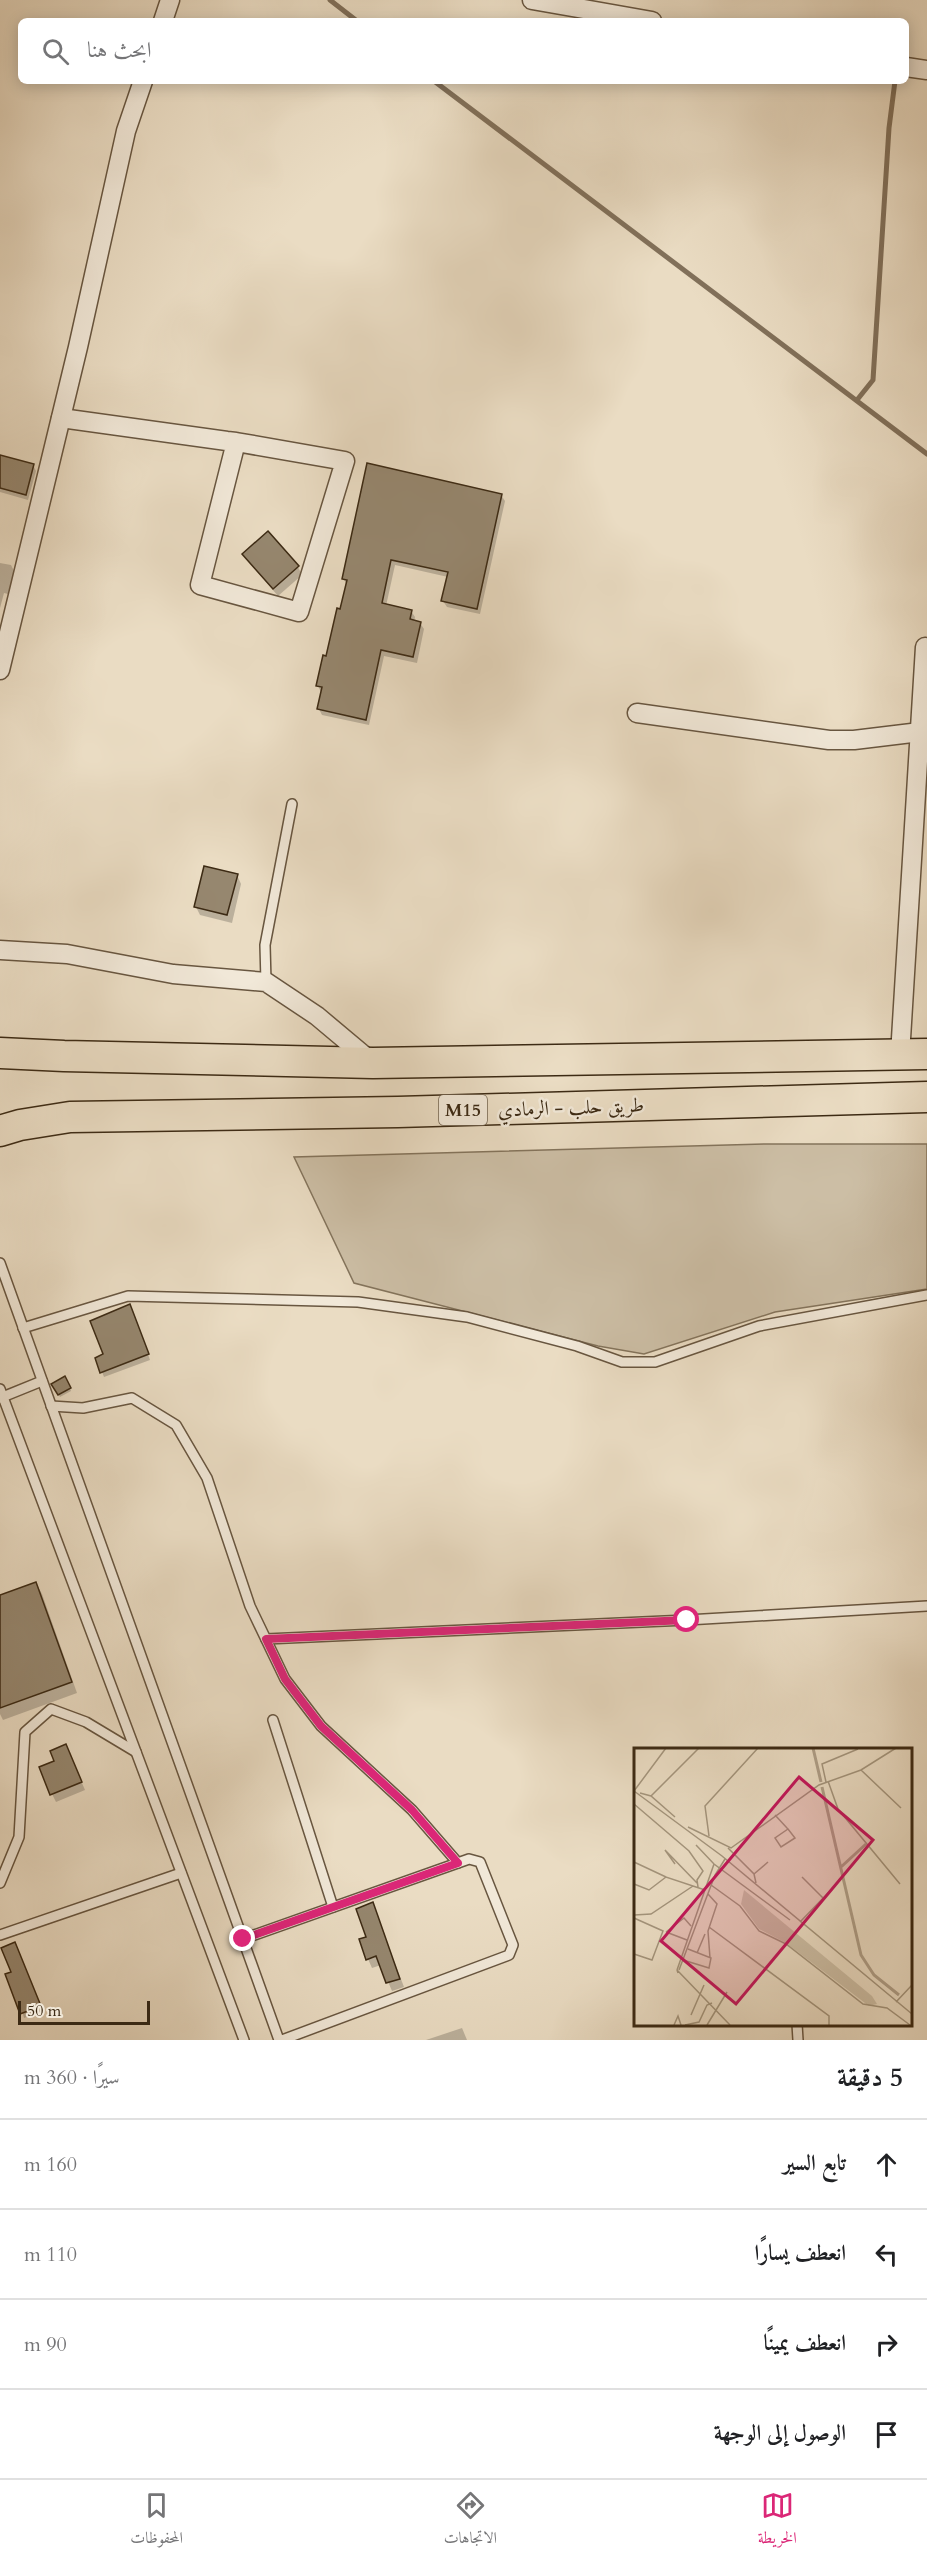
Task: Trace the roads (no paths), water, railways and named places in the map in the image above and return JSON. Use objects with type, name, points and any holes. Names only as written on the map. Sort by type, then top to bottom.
[{"type":"highway","points":[[0,1053],[373,1063],[913,1055]]},
{"type":"highway","name":"طريق حلب - الرمادي","points":[[0,1131],[20,1125],[70,1117],[386,1112],[927,1097]]},
{"type":"street","points":[[164,18],[170,0]]},
{"type":"street","points":[[532,0],[635,18]]},
{"type":"street","points":[[909,67],[927,70]]},
{"type":"street","points":[[0,670],[61,418],[126,131],[142,84]]},
{"type":"street","points":[[61,418],[236,442],[345,461],[299,612],[200,585],[236,442]]},
{"type":"street","points":[[913,1055],[920,732],[925,647]]},
{"type":"street","points":[[637,713],[829,740],[854,740],[920,732]]},
{"type":"street","points":[[0,950],[67,954],[173,974],[266,982],[317,1016],[373,1063]]},
{"type":"lane","points":[[266,982],[265,945],[292,804]]},
{"type":"lane","points":[[0,1263],[243,1939],[281,2040],[509,1955],[513,1945],[480,1862],[469,1859],[243,1939]]},
{"type":"lane","points":[[23,1328],[128,1296],[358,1302],[467,1317],[577,1346],[622,1362],[654,1362],[759,1326],[927,1295]]},
{"type":"lane","points":[[42,1381],[1,1394],[244,2040]]},
{"type":"lane","points":[[51,1406],[83,1408],[132,1398],[176,1425],[207,1479],[250,1606],[285,1679],[321,1726],[412,1810],[458,1863]]},
{"type":"lane","points":[[266,1639],[472,1631],[927,1606]]},
{"type":"lane","points":[[0,1883],[19,1837],[25,1732],[51,1709],[86,1722],[136,1752]]},
{"type":"lane","points":[[273,1720],[333,1907]]},
{"type":"lane","points":[[0,1935],[182,1872]]},
{"type":"lane","points":[[797,2025],[798,2040]]},
{"type":"waterway","points":[[330,0],[353,18]]},
{"type":"waterway","points":[[438,84],[927,454]]},
{"type":"waterway","points":[[857,400],[873,380],[889,128],[895,84]]}]
